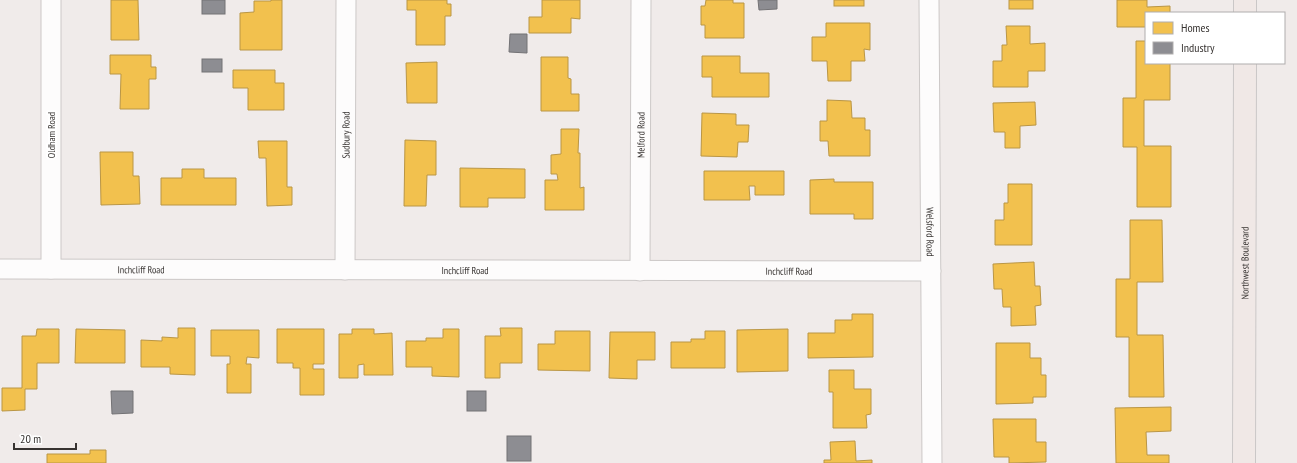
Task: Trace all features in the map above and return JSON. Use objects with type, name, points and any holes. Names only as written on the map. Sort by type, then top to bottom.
[{"type":"main road","points":[[1245,0],[1245,12]]},
{"type":"main road","name":"Northwest Boulevard","points":[[1244,463],[1245,64]]},
{"type":"street","name":"Oldham Road","points":[[51,0],[51,269]]},
{"type":"street","name":"Sudbury Road","points":[[345,270],[346,0]]},
{"type":"street","name":"Melford Road","points":[[640,271],[641,0]]},
{"type":"street","name":"Welsford Road","points":[[929,0],[932,463]]},
{"type":"street","name":"Inchcliff Road","points":[[0,269],[931,271]]},
{"type":"building: Homes","points":[[111,0],[138,0],[139,40],[111,40]]},
{"type":"building: Homes","points":[[282,0],[282,50],[240,50],[240,13],[254,12],[254,1]]},
{"type":"building: Homes","points":[[407,0],[447,0],[447,4],[451,4],[451,16],[445,16],[445,45],[416,45],[416,10],[407,10]]},
{"type":"building: Homes","points":[[542,0],[580,0],[580,19],[571,18],[571,33],[529,33],[529,17],[542,17]]},
{"type":"building: Homes","points":[[706,0],[733,0],[733,3],[744,3],[744,38],[705,38],[705,25],[701,25],[701,6],[705,6]]},
{"type":"building: Homes","points":[[834,0],[864,0],[864,6],[834,6]]},
{"type":"building: Homes","points":[[1009,0],[1033,0],[1033,9],[1009,9]]},
{"type":"building: Homes","points":[[1117,0],[1147,0],[1147,7],[1170,6],[1170,12],[1145,12],[1145,27],[1117,27]]},
{"type":"building: Homes","points":[[826,23],[870,23],[870,50],[864,49],[865,61],[851,61],[851,81],[828,81],[827,61],[812,61],[812,37],[826,37]]},
{"type":"building: Homes","points":[[1006,26],[1030,26],[1030,44],[1045,43],[1045,71],[1028,71],[1028,87],[993,87],[993,61],[1002,61],[1002,45],[1007,45]]},
{"type":"building: Homes","points":[[1136,41],[1145,41],[1145,64],[1170,64],[1170,100],[1144,100],[1144,146],[1171,146],[1171,207],[1137,207],[1137,147],[1123,147],[1123,98],[1136,98]]},
{"type":"building: Homes","points":[[110,55],[151,55],[151,67],[156,67],[156,79],[149,79],[149,109],[120,109],[121,74],[110,74]]},
{"type":"building: Homes","points":[[702,56],[740,56],[740,73],[769,73],[769,97],[712,97],[712,77],[702,77]]},
{"type":"building: Homes","points":[[541,57],[568,57],[568,78],[571,79],[571,94],[579,94],[579,111],[541,111]]},
{"type":"building: Homes","points":[[437,62],[437,103],[407,103],[406,63]]},
{"type":"building: Homes","points":[[233,70],[275,70],[275,83],[284,83],[284,110],[248,110],[248,88],[233,88]]},
{"type":"building: Homes","points":[[827,100],[851,101],[852,118],[865,118],[865,130],[870,130],[870,156],[829,156],[828,141],[820,141],[820,121],[827,121]]},
{"type":"building: Homes","points":[[1035,102],[1036,125],[1020,126],[1020,148],[1005,148],[1005,132],[994,132],[993,103]]},
{"type":"building: Homes","points":[[702,113],[736,114],[736,125],[749,125],[748,142],[738,142],[737,157],[701,156]]},
{"type":"building: Homes","points":[[561,129],[579,129],[578,153],[580,153],[580,188],[584,187],[584,210],[545,210],[545,180],[558,180],[557,174],[551,174],[551,155],[561,154]]},
{"type":"building: Homes","points":[[405,140],[436,141],[436,175],[427,175],[426,206],[404,206]]},
{"type":"building: Homes","points":[[258,141],[287,141],[287,187],[292,187],[292,205],[267,206],[266,158],[259,158]]},
{"type":"building: Homes","points":[[100,152],[133,152],[133,176],[139,176],[140,204],[101,205]]},
{"type":"building: Homes","points":[[460,168],[525,169],[525,198],[488,198],[488,207],[460,207]]},
{"type":"building: Homes","points":[[182,169],[204,169],[204,178],[236,178],[236,205],[161,205],[161,178],[182,178]]},
{"type":"building: Homes","points":[[704,171],[784,171],[784,195],[755,195],[755,186],[749,186],[750,200],[704,200]]},
{"type":"building: Homes","points":[[834,179],[834,182],[873,182],[873,219],[854,219],[854,214],[810,214],[810,180]]},
{"type":"building: Homes","points":[[1008,184],[1032,184],[1032,245],[995,245],[995,220],[1004,220],[1004,203],[1008,203]]},
{"type":"building: Homes","points":[[1130,220],[1162,220],[1163,282],[1137,282],[1137,335],[1163,335],[1164,397],[1129,397],[1129,337],[1116,337],[1116,279],[1130,279]]},
{"type":"building: Homes","points":[[1034,262],[1035,286],[1040,286],[1041,305],[1035,306],[1036,325],[1011,326],[1011,307],[1003,307],[1002,289],[994,289],[993,264]]},
{"type":"building: Homes","points":[[852,314],[873,314],[873,357],[808,358],[808,333],[835,333],[835,320],[852,320]]},
{"type":"building: Homes","points":[[178,328],[195,328],[195,375],[170,374],[170,367],[141,367],[141,340],[162,341],[162,337],[178,338]]},
{"type":"building: Homes","points":[[500,328],[522,328],[522,363],[500,363],[500,378],[485,378],[485,336],[501,336]]},
{"type":"building: Homes","points":[[37,329],[59,329],[59,363],[37,363],[37,389],[25,389],[25,410],[2,411],[2,388],[22,388],[22,336],[36,336]]},
{"type":"building: Homes","points":[[76,329],[125,330],[125,363],[75,363]]},
{"type":"building: Homes","points":[[277,329],[324,329],[324,364],[313,364],[313,369],[324,369],[324,395],[300,395],[300,368],[293,368],[293,363],[277,363]]},
{"type":"building: Homes","points":[[352,329],[374,329],[374,334],[392,333],[393,375],[364,375],[364,364],[358,365],[358,378],[339,378],[339,334],[352,334]]},
{"type":"building: Homes","points":[[443,329],[459,329],[459,377],[432,376],[432,367],[406,367],[406,341],[426,341],[426,338],[443,338]]},
{"type":"building: Homes","points":[[788,329],[788,371],[737,372],[737,330]]},
{"type":"building: Homes","points":[[211,330],[259,330],[259,358],[247,357],[246,364],[251,364],[251,393],[227,393],[227,364],[230,364],[230,356],[211,356]]},
{"type":"building: Homes","points":[[555,331],[590,331],[590,371],[538,370],[538,344],[555,344]]},
{"type":"building: Homes","points":[[705,331],[725,331],[725,368],[671,368],[671,342],[691,342],[691,339],[705,339]]},
{"type":"building: Homes","points":[[610,332],[655,332],[655,360],[637,360],[637,379],[609,378]]},
{"type":"building: Homes","points":[[996,343],[1030,343],[1030,358],[1041,358],[1041,375],[1046,375],[1046,397],[1033,397],[1033,403],[996,404]]},
{"type":"building: Homes","points":[[829,370],[854,370],[854,389],[871,389],[871,414],[866,415],[867,428],[833,428],[833,392],[829,392]]},
{"type":"building: Homes","points":[[1171,407],[1171,431],[1146,432],[1147,455],[1169,455],[1169,463],[1116,463],[1115,408]]},
{"type":"building: Homes","points":[[993,419],[1036,419],[1036,442],[1046,442],[1046,462],[1009,463],[1009,457],[994,457]]},
{"type":"building: Homes","points":[[855,441],[856,461],[872,460],[872,463],[824,463],[824,460],[831,460],[830,442]]},
{"type":"building: Homes","points":[[90,450],[106,450],[106,463],[47,463],[47,454],[90,454]]},
{"type":"building: Industry","points":[[202,0],[225,0],[225,14],[202,14]]},
{"type":"building: Industry","points":[[758,0],[777,0],[777,9],[759,10]]},
{"type":"building: Industry","points":[[510,34],[527,34],[527,53],[509,52]]},
{"type":"building: Industry","points":[[202,59],[222,59],[222,72],[202,72]]},
{"type":"building: Industry","points":[[111,391],[133,391],[133,413],[112,414]]},
{"type":"building: Industry","points":[[467,391],[486,391],[486,411],[467,411]]},
{"type":"building: Industry","points":[[507,436],[531,436],[531,461],[507,461]]}]
